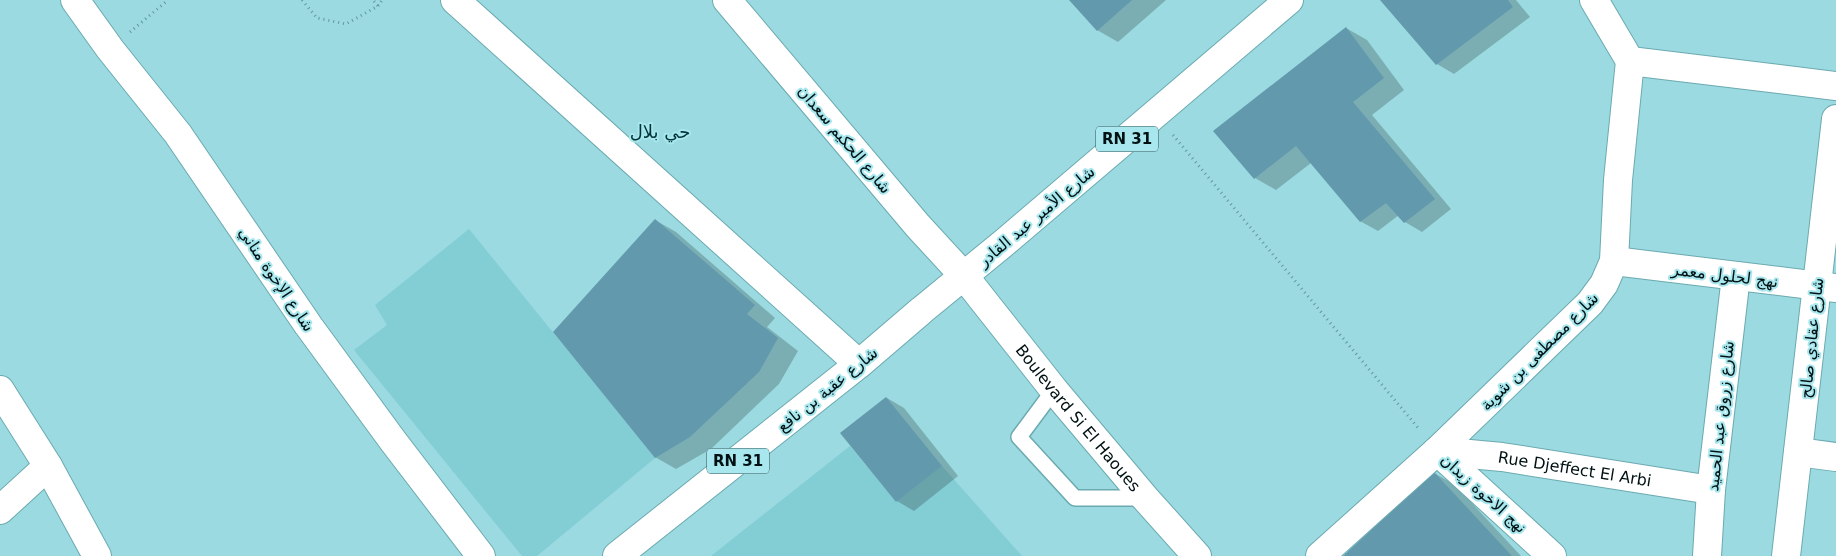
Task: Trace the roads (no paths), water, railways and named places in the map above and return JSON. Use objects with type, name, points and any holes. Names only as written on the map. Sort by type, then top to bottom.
[{"type":"street","name":"شارع الإخوة مناني","points":[[75,0],[110,49],[178,134],[308,324],[393,441],[481,556]]},
{"type":"street","points":[[455,0],[859,364]]},
{"type":"street","name":"شارع الحكيم سعدان","points":[[727,0],[918,226],[964,276]]},
{"type":"street","name":"شارع الأمير عبد القادر","points":[[964,276],[1290,0]]},
{"type":"street","points":[[1594,0],[1630,61],[1836,86]]},
{"type":"street","name":"شارع مصطفى بن شوية","points":[[1320,556],[1437,451],[1590,303],[1604,284],[1614,261],[1618,180],[1630,61]]},
{"type":"street","name":"شارع عقادي صالح","points":[[1786,556],[1798,452],[1827,287],[1836,120]]},
{"type":"street","name":"نهج لحلول معمر","points":[[1614,261],[1827,287]]},
{"type":"street","name":"شارع عقبة بن نافع","points":[[617,556],[859,364],[964,276]]},
{"type":"street","name":"Boulevard Si El Haoues","points":[[964,276],[1054,390],[1145,498],[1197,556]]},
{"type":"street","name":"شارع زروق عبد الحميد","points":[[1706,556],[1711,490],[1736,276]]},
{"type":"street","points":[[0,390],[48,466],[97,556]]},
{"type":"street","name":"Rue Djeffect El Arbi","points":[[1437,451],[1502,457],[1711,490]]},
{"type":"street","name":"نهج الاخوة زيدان","points":[[1437,451],[1552,556]]},
{"type":"street","points":[[1798,452],[1836,457]]},
{"type":"street","points":[[0,510],[48,466]]},
{"type":"lane","points":[[1054,390],[1019,436],[1074,498],[1145,498]]},
{"type":"district","name":"حي بلال","points":[[660,132]]}]
